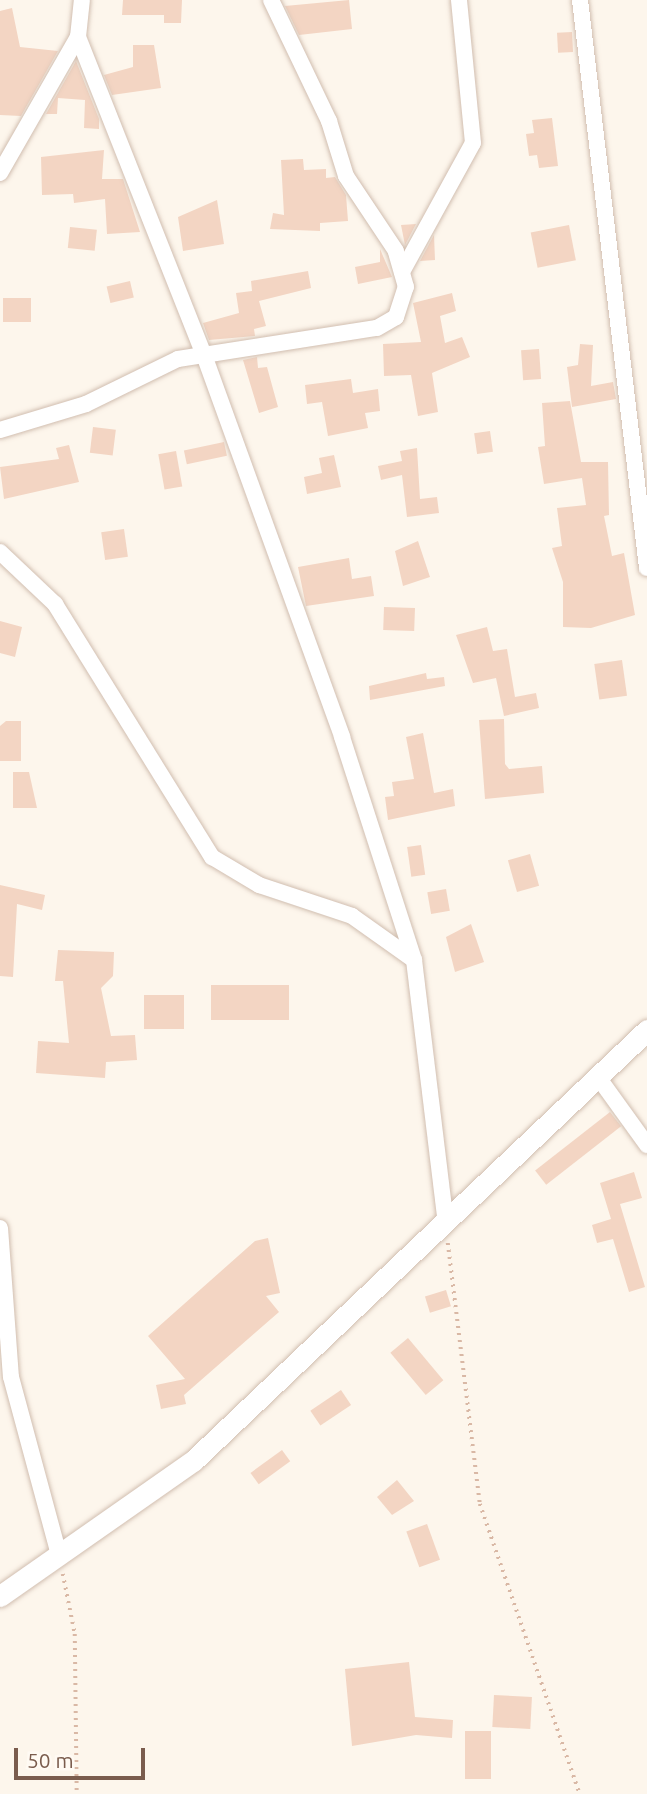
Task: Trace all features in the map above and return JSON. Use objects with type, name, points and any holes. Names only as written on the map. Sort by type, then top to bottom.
[{"type":"street","points":[[0,173],[78,37],[82,0]]},
{"type":"street","points":[[0,430],[86,404],[178,359],[377,328],[405,303],[402,272],[396,250],[342,168],[329,121],[271,0]]},
{"type":"street","points":[[402,272],[473,143],[459,0]]},
{"type":"street","points":[[580,0],[647,568]]},
{"type":"street","points":[[78,37],[204,355],[342,737],[414,960],[446,1223]]},
{"type":"street","points":[[0,553],[55,604],[212,857],[259,885],[352,916],[414,960]]},
{"type":"street","points":[[0,1596],[193,1461],[647,1030]]},
{"type":"street","points":[[598,1077],[647,1145]]},
{"type":"street","points":[[0,1228],[11,1377],[59,1555]]},
{"type":"path","points":[[446,1223],[480,1503],[580,1794]]},
{"type":"path","points":[[59,1555],[75,1634],[77,1794]]},
{"type":"building","points":[[123,0],[182,0],[181,23],[164,23],[164,15],[122,15]]},
{"type":"building","points":[[349,0],[352,29],[299,35],[285,6]]},
{"type":"building","points":[[12,8],[20,47],[58,51],[21,116],[0,115],[0,11]]},
{"type":"building","points":[[572,32],[573,52],[558,53],[557,33]]},
{"type":"building","points":[[133,45],[154,45],[161,88],[112,95],[104,75],[133,67]]},
{"type":"building","points":[[76,61],[99,119],[99,129],[84,128],[85,100],[58,98],[57,114],[46,114]]},
{"type":"building","points":[[552,118],[558,166],[539,168],[537,155],[529,156],[526,134],[534,133],[532,120]]},
{"type":"building","points":[[104,150],[102,179],[123,179],[140,232],[107,234],[105,199],[74,203],[73,194],[42,195],[41,157]]},
{"type":"building","points":[[303,159],[304,170],[326,169],[326,178],[335,177],[346,195],[348,221],[320,223],[320,231],[270,229],[273,213],[284,215],[281,160]]},
{"type":"building","points":[[217,200],[224,244],[183,251],[178,217]]},
{"type":"building","points":[[416,224],[405,245],[401,225]]},
{"type":"building","points":[[569,225],[576,260],[538,268],[531,232]]},
{"type":"building","points":[[70,227],[97,230],[95,251],[68,248]]},
{"type":"building","points":[[434,235],[435,260],[420,261]]},
{"type":"building","points":[[380,249],[392,277],[358,284],[355,267],[380,262]]},
{"type":"building","points":[[308,271],[311,288],[259,301],[266,326],[254,329],[255,336],[209,340],[203,323],[239,313],[236,293],[252,291],[251,281]]},
{"type":"building","points":[[130,281],[134,298],[110,303],[107,286]]},
{"type":"building","points":[[452,293],[456,311],[440,316],[445,343],[462,337],[470,357],[432,373],[438,412],[418,416],[411,375],[384,376],[383,344],[421,342],[413,303]]},
{"type":"building","points":[[3,298],[31,298],[31,322],[3,322]]},
{"type":"building","points":[[580,344],[593,345],[591,386],[613,382],[616,399],[572,407],[567,367],[578,365]]},
{"type":"building","points":[[539,349],[541,379],[523,380],[521,350]]},
{"type":"building","points":[[257,357],[258,368],[267,367],[278,407],[259,413],[243,360]]},
{"type":"building","points":[[351,379],[353,393],[378,389],[380,411],[365,413],[368,428],[328,436],[322,402],[307,404],[305,385]]},
{"type":"building","points":[[570,401],[581,462],[608,462],[609,515],[604,516],[612,556],[624,553],[635,615],[591,628],[563,627],[563,582],[552,548],[562,546],[557,508],[586,505],[582,478],[544,484],[538,447],[545,446],[542,403]]},
{"type":"building","points":[[93,427],[116,430],[113,456],[90,453]]},
{"type":"building","points":[[490,431],[493,452],[477,454],[474,433]]},
{"type":"building","points":[[224,442],[227,456],[187,464],[184,451]]},
{"type":"building","points":[[69,445],[79,482],[4,499],[0,467],[59,459],[56,448]]},
{"type":"building","points":[[417,448],[420,499],[437,497],[439,513],[407,517],[402,475],[381,480],[378,466],[402,461],[400,451]]},
{"type":"building","points":[[176,451],[182,486],[165,490],[158,454]]},
{"type":"building","points":[[334,455],[341,487],[307,494],[304,477],[322,473],[319,458]]},
{"type":"building","points":[[124,529],[128,557],[105,560],[101,532]]},
{"type":"building","points":[[418,541],[430,577],[403,586],[395,551]]},
{"type":"building","points":[[349,558],[352,579],[371,576],[374,596],[306,606],[298,567]]},
{"type":"building","points":[[384,607],[415,608],[414,631],[383,630]]},
{"type":"building","points":[[0,621],[22,627],[15,657],[0,653]]},
{"type":"building","points":[[487,627],[493,651],[507,649],[515,697],[536,693],[539,708],[504,716],[496,678],[473,683],[456,635]]},
{"type":"building","points":[[622,660],[627,696],[599,700],[594,664]]},
{"type":"building","points":[[426,673],[427,679],[444,677],[445,686],[370,700],[369,686]]},
{"type":"building","points":[[504,719],[505,764],[509,769],[542,766],[544,793],[485,799],[479,720]]},
{"type":"building","points":[[6,721],[21,721],[21,761],[0,761],[0,726]]},
{"type":"building","points":[[423,733],[434,793],[453,789],[455,806],[388,820],[385,797],[394,796],[392,782],[414,779],[406,737]]},
{"type":"building","points":[[13,772],[29,772],[37,808],[13,808]]},
{"type":"building","points":[[421,845],[425,875],[411,877],[407,847]]},
{"type":"building","points":[[530,854],[539,886],[517,892],[508,860]]},
{"type":"building","points":[[0,885],[45,895],[42,910],[17,904],[13,977],[0,976]]},
{"type":"building","points":[[446,889],[450,911],[431,914],[427,892]]},
{"type":"building","points":[[471,924],[484,962],[455,972],[446,937]]},
{"type":"building","points":[[58,950],[114,952],[113,976],[101,988],[111,1036],[135,1035],[137,1060],[106,1062],[105,1078],[36,1073],[38,1041],[69,1043],[63,981],[55,981]]},
{"type":"building","points":[[211,985],[289,985],[289,1020],[211,1020]]},
{"type":"building","points":[[144,995],[184,995],[184,1029],[144,1029]]},
{"type":"building","points":[[610,1112],[621,1126],[546,1185],[535,1170]]},
{"type":"building","points":[[634,1172],[642,1198],[620,1204],[645,1287],[629,1292],[613,1239],[597,1243],[592,1225],[611,1219],[600,1183]]},
{"type":"building","points":[[268,1238],[280,1293],[266,1296],[279,1312],[184,1395],[186,1404],[161,1409],[156,1385],[185,1379],[148,1336],[255,1241]]},
{"type":"building","points":[[446,1290],[451,1306],[430,1313],[425,1296]]},
{"type":"building","points":[[408,1338],[443,1380],[426,1395],[390,1353]]},
{"type":"building","points":[[341,1390],[351,1405],[320,1426],[310,1411]]},
{"type":"building","points":[[282,1450],[290,1461],[259,1484],[250,1473]]},
{"type":"building","points":[[397,1480],[414,1501],[392,1515],[377,1497]]},
{"type":"building","points":[[427,1524],[440,1560],[419,1567],[406,1532]]},
{"type":"building","points":[[409,1662],[415,1717],[453,1720],[452,1738],[416,1735],[352,1746],[345,1669]]},
{"type":"building","points":[[494,1695],[532,1697],[530,1729],[492,1727]]},
{"type":"building","points":[[465,1731],[491,1731],[491,1779],[465,1779]]}]
